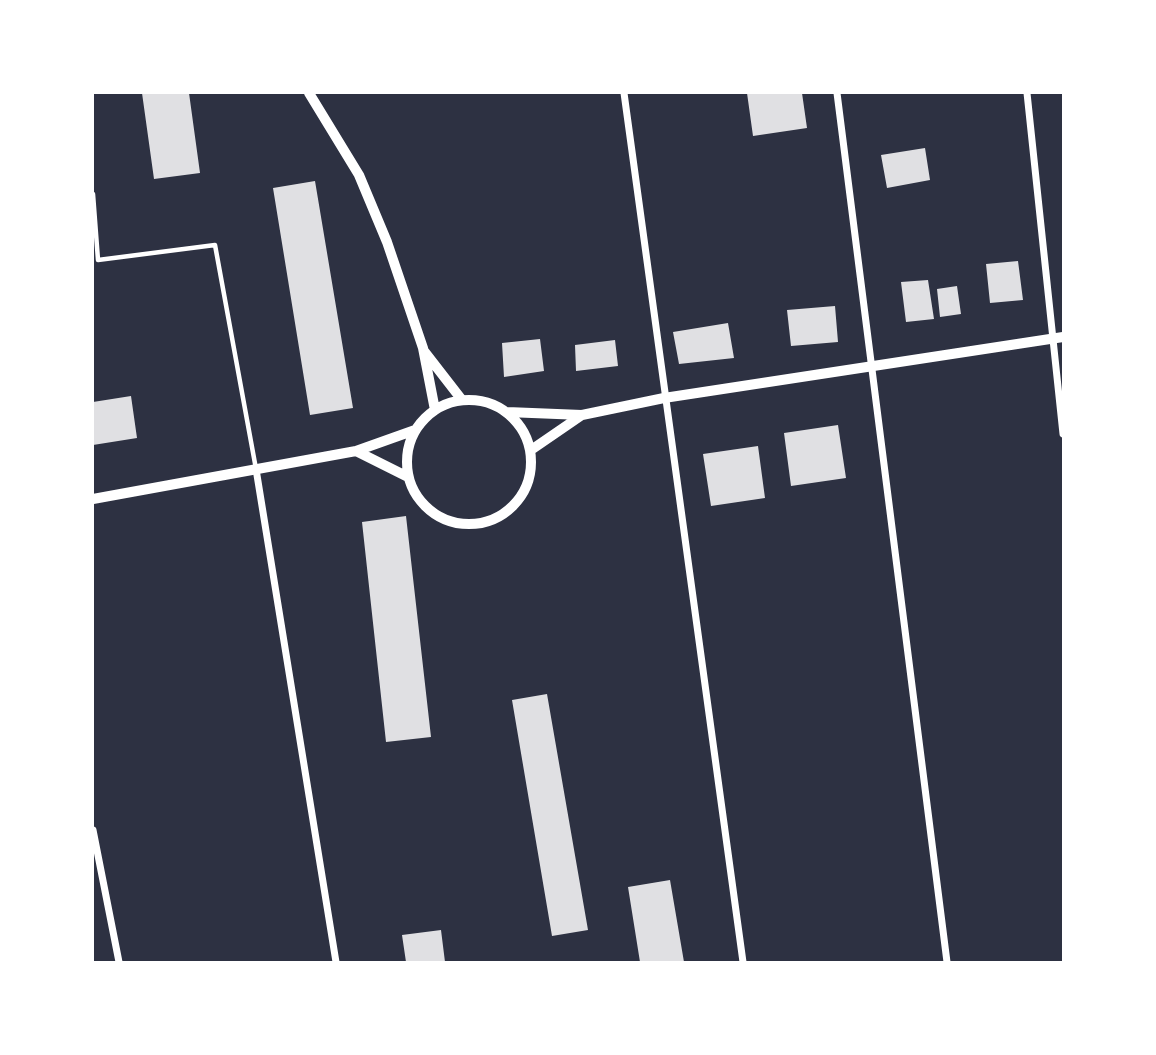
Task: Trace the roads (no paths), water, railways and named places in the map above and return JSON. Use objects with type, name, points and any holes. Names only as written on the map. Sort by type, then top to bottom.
[{"type":"street","points":[[311,93],[359,175],[387,243],[423,348],[435,410]]},
{"type":"street","points":[[624,93],[743,962]]},
{"type":"street","points":[[837,93],[947,962]]},
{"type":"street","points":[[1027,93],[1058,338],[1063,434]]},
{"type":"street","points":[[507,412],[582,415],[664,398],[1058,338]]},
{"type":"street","points":[[423,348],[462,400]]},
{"type":"street","points":[[93,499],[356,451],[415,430],[435,410],[462,400],[491,403],[507,412],[518,423],[531,450],[531,475],[515,506],[498,518],[472,525],[456,524],[427,509],[414,492],[408,477],[407,453],[415,430]]},
{"type":"street","points":[[531,450],[582,415]]},
{"type":"street","points":[[356,451],[408,477]]},
{"type":"street","points":[[256,470],[336,962]]},
{"type":"street","points":[[93,830],[119,962]]},
{"type":"lane","points":[[93,194],[98,261],[215,245],[256,470]]}]
